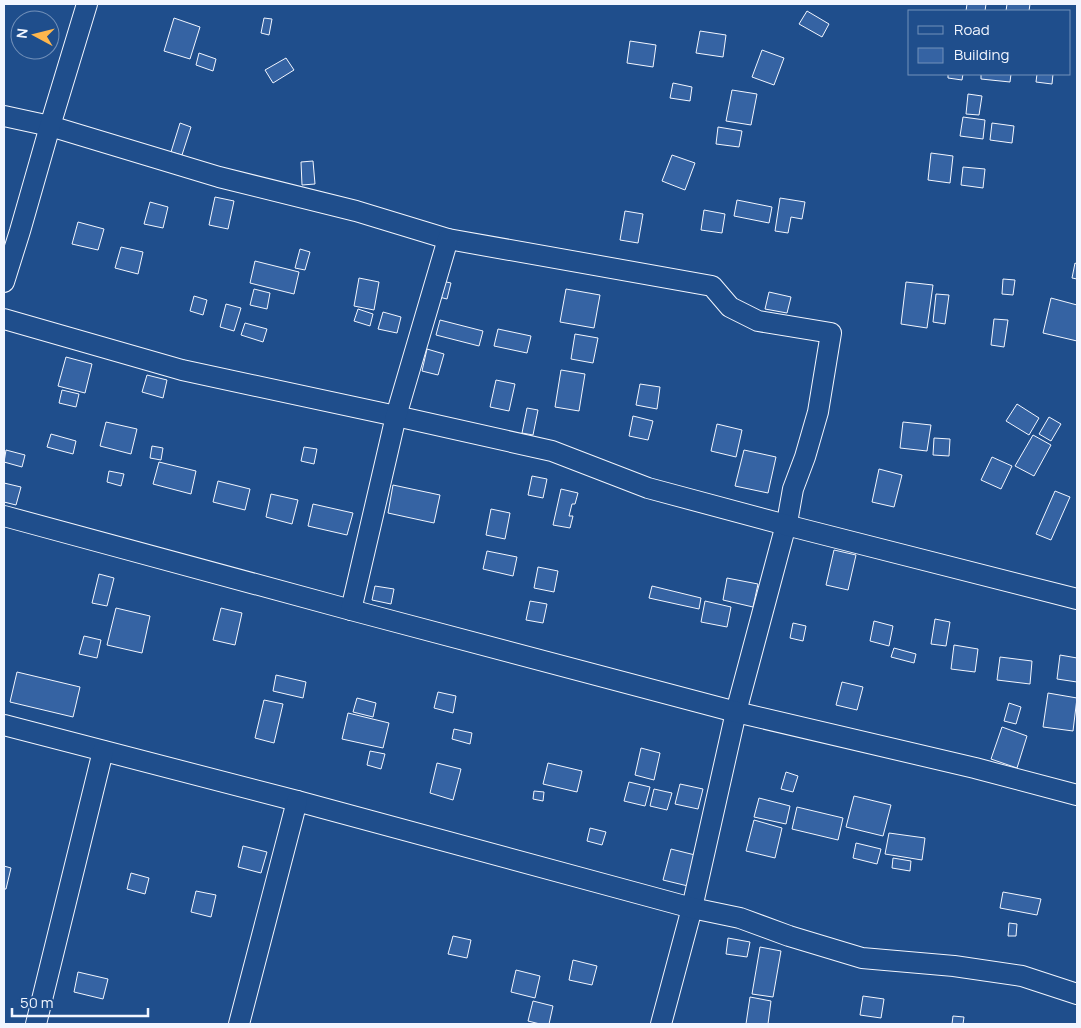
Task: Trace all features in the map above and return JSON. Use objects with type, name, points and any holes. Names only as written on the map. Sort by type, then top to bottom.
[{"type":"street","points":[[4,282],[86,4]]},
{"type":"street","points":[[4,116],[50,126],[219,177],[356,211],[448,239],[712,286],[730,307],[758,321],[831,332],[818,412],[805,457],[793,489],[786,525],[736,712],[692,908],[660,1024]]},
{"type":"street","points":[[351,610],[396,416],[448,239]]},
{"type":"street","points":[[4,319],[182,370],[552,451],[648,488],[1077,599]]},
{"type":"street","points":[[4,516],[736,712],[975,768],[1077,795]]},
{"type":"street","points":[[4,725],[297,801],[692,908],[740,918],[789,936],[862,958],[954,966],[1022,976],[1077,994]]},
{"type":"street","points":[[36,1024],[103,751]]},
{"type":"street","points":[[239,1024],[297,801]]},
{"type":"building","points":[[967,4],[986,4],[985,10],[966,10]]},
{"type":"building","points":[[1007,4],[1030,4],[1029,10],[1006,10]]},
{"type":"building","points":[[807,11],[829,24],[822,37],[799,24]]},
{"type":"building","points":[[174,18],[200,27],[190,59],[164,51]]},
{"type":"building","points":[[264,18],[272,19],[269,35],[261,33]]},
{"type":"building","points":[[700,31],[726,35],[723,57],[696,53]]},
{"type":"building","points":[[630,41],[656,45],[653,67],[627,63]]},
{"type":"building","points":[[762,50],[784,58],[774,85],[752,77]]},
{"type":"building","points":[[199,53],[216,59],[213,71],[196,65]]},
{"type":"building","points":[[286,58],[294,70],[273,83],[265,70]]},
{"type":"building","points":[[948,75],[963,75],[962,80],[948,78]]},
{"type":"building","points":[[981,75],[1011,75],[1010,82],[981,79]]},
{"type":"building","points":[[1037,75],[1053,75],[1052,84],[1036,82]]},
{"type":"building","points":[[673,83],[692,87],[690,101],[670,98]]},
{"type":"building","points":[[732,90],[757,94],[751,125],[726,121]]},
{"type":"building","points":[[968,94],[982,96],[979,115],[966,114]]},
{"type":"building","points":[[963,117],[985,120],[983,139],[960,136]]},
{"type":"building","points":[[180,123],[191,127],[182,155],[171,152]]},
{"type":"building","points":[[992,123],[1014,126],[1012,143],[990,140]]},
{"type":"building","points":[[718,127],[742,131],[739,147],[716,144]]},
{"type":"building","points":[[931,153],[953,156],[950,183],[928,180]]},
{"type":"building","points":[[672,155],[695,163],[685,190],[662,181]]},
{"type":"building","points":[[313,161],[315,184],[302,185],[301,162]]},
{"type":"building","points":[[963,167],[985,169],[983,188],[961,185]]},
{"type":"building","points":[[215,197],[234,201],[228,229],[209,225]]},
{"type":"building","points":[[780,198],[805,202],[802,219],[791,217],[788,233],[775,231]]},
{"type":"building","points":[[737,200],[772,207],[769,223],[734,216]]},
{"type":"building","points":[[150,202],[168,207],[163,228],[144,224]]},
{"type":"building","points":[[704,210],[725,214],[722,233],[701,230]]},
{"type":"building","points":[[625,211],[643,214],[638,243],[620,240]]},
{"type":"building","points":[[78,222],[104,229],[98,250],[72,244]]},
{"type":"building","points":[[121,247],[143,252],[138,274],[115,268]]},
{"type":"building","points":[[300,249],[310,252],[305,270],[295,268]]},
{"type":"building","points":[[255,261],[299,272],[294,294],[250,283]]},
{"type":"building","points":[[1075,263],[1077,264],[1077,279],[1072,278]]},
{"type":"building","points":[[359,278],[379,282],[374,310],[354,306]]},
{"type":"building","points":[[1003,279],[1015,280],[1013,295],[1002,294]]},
{"type":"building","points":[[442,281],[451,283],[447,299],[439,297]]},
{"type":"building","points":[[906,282],[933,285],[927,328],[901,324]]},
{"type":"building","points":[[254,289],[270,293],[267,309],[250,305]]},
{"type":"building","points":[[566,289],[600,295],[594,328],[560,322]]},
{"type":"building","points":[[769,292],[791,297],[787,313],[765,309]]},
{"type":"building","points":[[936,294],[949,295],[945,324],[933,322]]},
{"type":"building","points":[[194,296],[207,300],[203,315],[190,311]]},
{"type":"building","points":[[1051,298],[1077,305],[1077,341],[1043,333]]},
{"type":"building","points":[[226,304],[241,308],[234,331],[220,327]]},
{"type":"building","points":[[358,309],[373,314],[370,326],[354,321]]},
{"type":"building","points":[[383,312],[401,317],[397,333],[378,329]]},
{"type":"building","points":[[994,319],[1008,320],[1004,347],[991,345]]},
{"type":"building","points":[[440,320],[483,331],[479,346],[436,335]]},
{"type":"building","points":[[245,323],[267,329],[263,342],[241,335]]},
{"type":"building","points":[[498,329],[531,336],[527,353],[494,346]]},
{"type":"building","points":[[575,334],[598,338],[593,363],[571,359]]},
{"type":"building","points":[[427,349],[444,354],[438,375],[422,371]]},
{"type":"building","points":[[66,357],[92,364],[85,393],[58,386]]},
{"type":"building","points":[[561,370],[585,374],[579,411],[555,407]]},
{"type":"building","points":[[147,375],[167,380],[163,398],[142,392]]},
{"type":"building","points":[[496,380],[515,384],[509,411],[490,407]]},
{"type":"building","points":[[640,384],[660,387],[657,409],[636,405]]},
{"type":"building","points":[[62,390],[79,394],[76,407],[59,403]]},
{"type":"building","points":[[1017,404],[1039,418],[1029,435],[1006,421]]},
{"type":"building","points":[[527,408],[538,410],[533,435],[522,433]]},
{"type":"building","points":[[633,416],[653,421],[648,440],[629,436]]},
{"type":"building","points":[[1049,417],[1061,424],[1051,441],[1039,434]]},
{"type":"building","points":[[106,422],[137,429],[131,454],[100,446]]},
{"type":"building","points":[[903,422],[931,425],[927,451],[900,448]]},
{"type":"building","points":[[717,424],[742,430],[736,457],[711,451]]},
{"type":"building","points":[[51,434],[76,441],[73,454],[47,447]]},
{"type":"building","points":[[1033,435],[1051,445],[1034,476],[1015,466]]},
{"type":"building","points":[[934,438],[950,439],[949,456],[933,455]]},
{"type":"building","points":[[152,446],[163,448],[161,460],[150,458]]},
{"type":"building","points":[[304,447],[317,449],[314,464],[301,461]]},
{"type":"building","points":[[6,450],[25,455],[22,467],[4,462]]},
{"type":"building","points":[[744,450],[776,457],[768,493],[735,486]]},
{"type":"building","points":[[992,457],[1012,466],[1001,489],[981,480]]},
{"type":"building","points":[[159,462],[196,471],[191,494],[153,484]]},
{"type":"building","points":[[879,469],[902,475],[894,507],[872,502]]},
{"type":"building","points":[[109,471],[124,474],[121,486],[107,482]]},
{"type":"building","points":[[532,476],[547,479],[543,498],[528,495]]},
{"type":"building","points":[[218,481],[250,489],[245,510],[213,502]]},
{"type":"building","points":[[4,483],[21,487],[16,505],[4,502]]},
{"type":"building","points":[[393,485],[440,495],[434,523],[388,513]]},
{"type":"building","points":[[561,489],[578,493],[575,504],[572,504],[569,516],[573,516],[570,528],[553,525]]},
{"type":"building","points":[[1055,491],[1070,497],[1051,540],[1036,534]]},
{"type":"building","points":[[271,494],[298,500],[292,524],[266,517]]},
{"type":"building","points":[[313,504],[353,513],[347,535],[308,526]]},
{"type":"building","points":[[491,509],[510,513],[505,539],[486,535]]},
{"type":"building","points":[[834,550],[856,555],[848,590],[826,585]]},
{"type":"building","points":[[487,551],[517,557],[513,576],[483,569]]},
{"type":"building","points":[[538,567],[558,571],[554,592],[534,588]]},
{"type":"building","points":[[99,574],[114,578],[107,606],[92,603]]},
{"type":"building","points":[[727,578],[758,584],[753,607],[723,600]]},
{"type":"building","points":[[375,586],[394,589],[391,604],[372,600]]},
{"type":"building","points":[[652,586],[701,598],[699,609],[649,598]]},
{"type":"building","points":[[530,601],[547,604],[543,623],[526,620]]},
{"type":"building","points":[[705,601],[731,607],[727,627],[701,622]]},
{"type":"building","points":[[116,608],[150,616],[142,653],[107,645]]},
{"type":"building","points":[[221,608],[242,613],[235,645],[213,640]]},
{"type":"building","points":[[935,619],[950,622],[946,646],[931,644]]},
{"type":"building","points":[[874,621],[893,626],[889,646],[870,641]]},
{"type":"building","points":[[793,623],[806,626],[803,641],[790,638]]},
{"type":"building","points":[[84,636],[101,640],[97,658],[79,654]]},
{"type":"building","points":[[954,645],[978,649],[975,672],[951,669]]},
{"type":"building","points":[[894,648],[916,654],[914,663],[891,657]]},
{"type":"building","points":[[1060,655],[1077,658],[1077,682],[1057,679]]},
{"type":"building","points":[[1000,657],[1032,661],[1030,684],[997,680]]},
{"type":"building","points":[[17,672],[80,687],[73,717],[10,702]]},
{"type":"building","points":[[276,675],[306,682],[303,698],[273,691]]},
{"type":"building","points":[[842,682],[863,687],[857,710],[836,705]]},
{"type":"building","points":[[438,692],[456,696],[453,713],[434,708]]},
{"type":"building","points":[[1048,693],[1077,698],[1073,731],[1043,727]]},
{"type":"building","points":[[357,698],[376,703],[373,717],[353,712]]},
{"type":"building","points":[[264,700],[283,704],[274,743],[255,738]]},
{"type":"building","points":[[1009,703],[1021,707],[1016,724],[1004,721]]},
{"type":"building","points":[[348,713],[389,723],[383,748],[342,739]]},
{"type":"building","points":[[1002,727],[1027,736],[1017,768],[991,759]]},
{"type":"building","points":[[454,729],[472,733],[470,744],[452,739]]},
{"type":"building","points":[[641,748],[660,753],[654,780],[635,775]]},
{"type":"building","points":[[370,751],[385,754],[381,769],[367,765]]},
{"type":"building","points":[[437,763],[461,769],[453,800],[430,793]]},
{"type":"building","points":[[548,763],[582,771],[577,792],[543,784]]},
{"type":"building","points":[[786,772],[798,776],[793,792],[781,789]]},
{"type":"building","points":[[629,782],[650,787],[645,806],[624,801]]},
{"type":"building","points":[[680,784],[703,789],[698,809],[675,804]]},
{"type":"building","points":[[654,789],[672,793],[667,810],[650,806]]},
{"type":"building","points":[[534,791],[544,792],[543,801],[533,799]]},
{"type":"building","points":[[854,796],[891,805],[883,836],[846,827]]},
{"type":"building","points":[[759,798],[790,806],[786,824],[754,817]]},
{"type":"building","points":[[797,807],[843,818],[838,840],[792,829]]},
{"type":"building","points":[[754,820],[782,828],[775,858],[746,851]]},
{"type":"building","points":[[590,828],[606,832],[602,845],[587,841]]},
{"type":"building","points":[[889,833],[925,838],[922,860],[885,854]]},
{"type":"building","points":[[856,843],[881,849],[877,864],[853,858]]},
{"type":"building","points":[[243,846],[267,852],[261,873],[238,867]]},
{"type":"building","points":[[671,849],[695,855],[688,886],[663,880]]},
{"type":"building","points":[[893,858],[911,861],[910,871],[892,868]]},
{"type":"building","points":[[4,866],[11,868],[6,889],[4,889]]},
{"type":"building","points":[[131,873],[149,878],[145,894],[127,889]]},
{"type":"building","points":[[196,891],[216,895],[211,917],[191,912]]},
{"type":"building","points":[[1003,892],[1041,899],[1037,915],[1000,908]]},
{"type":"building","points":[[1009,923],[1017,924],[1016,936],[1008,936]]},
{"type":"building","points":[[453,936],[471,940],[467,958],[448,954]]},
{"type":"building","points":[[728,938],[750,942],[747,957],[726,954]]},
{"type":"building","points":[[760,947],[781,951],[773,997],[752,994]]},
{"type":"building","points":[[573,960],[597,966],[592,985],[569,980]]},
{"type":"building","points":[[516,970],[540,976],[535,998],[511,992]]},
{"type":"building","points":[[78,972],[108,979],[103,999],[74,992]]},
{"type":"building","points":[[863,996],[884,999],[881,1018],[860,1015]]},
{"type":"building","points":[[750,997],[771,1001],[768,1024],[746,1024]]},
{"type":"building","points":[[533,1001],[553,1006],[549,1024],[528,1021]]},
{"type":"building","points":[[953,1016],[964,1017],[963,1024],[952,1024]]}]
